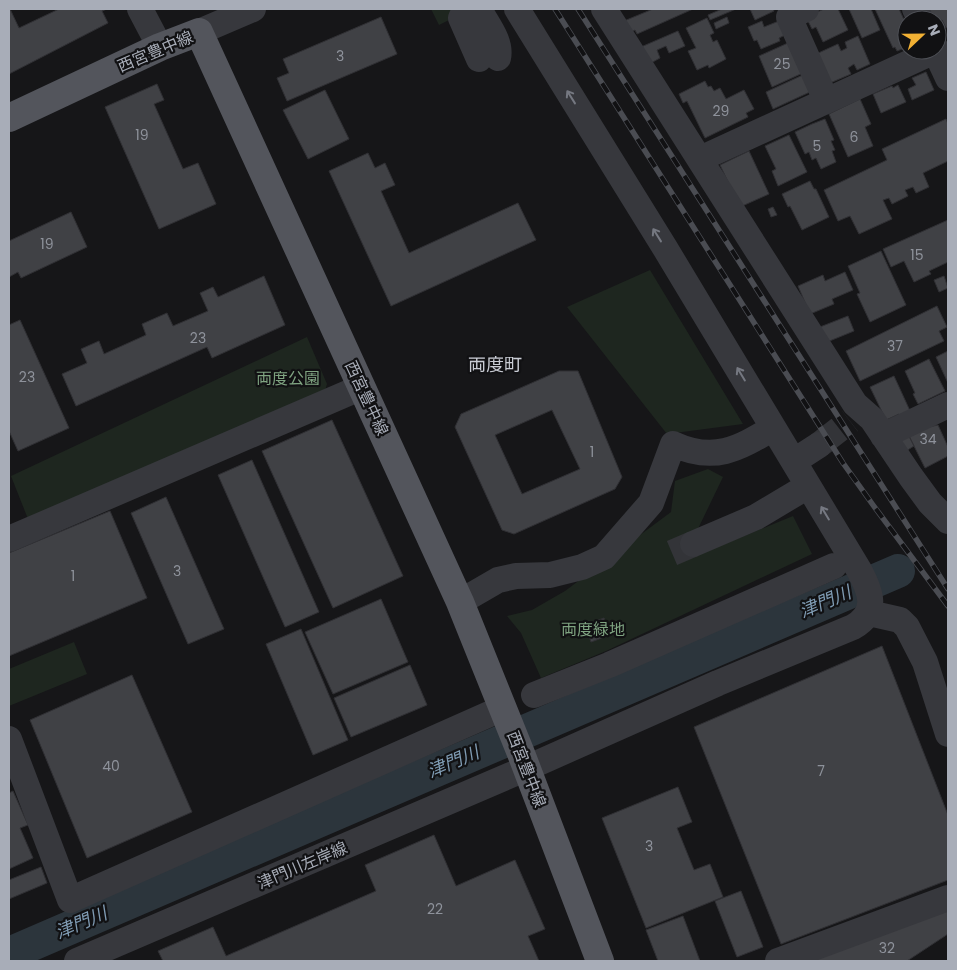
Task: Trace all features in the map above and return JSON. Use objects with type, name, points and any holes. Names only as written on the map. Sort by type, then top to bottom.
[{"type":"main road","name":"西宮豊中線","points":[[9,118],[160,47],[199,32],[460,602],[505,713],[600,961]]},
{"type":"street","points":[[140,9],[160,47]]},
{"type":"street","points":[[199,32],[253,9]]},
{"type":"street","points":[[474,9],[463,14],[461,18],[489,58],[500,52],[498,44],[479,9]]},
{"type":"street","points":[[517,9],[665,248],[859,570],[869,590],[870,606],[900,620],[907,627],[925,662],[948,734]]},
{"type":"street","points":[[604,9],[855,404],[872,418],[910,478],[930,503],[948,521]]},
{"type":"street","points":[[806,9],[789,17],[826,100]]},
{"type":"street","points":[[700,159],[914,60]]},
{"type":"street","points":[[940,60],[948,78]]},
{"type":"street","points":[[9,539],[362,388]]},
{"type":"street","points":[[883,436],[948,405]]},
{"type":"street","points":[[460,602],[498,580],[516,576],[550,574],[582,567],[604,557],[652,503],[673,444],[698,453],[727,452],[743,446],[773,428]]},
{"type":"street","points":[[693,544],[756,517],[808,486]]},
{"type":"street","points":[[534,695],[627,657],[834,566]]},
{"type":"street","name":"津門川左岸線","points":[[81,960],[129,951],[524,762],[853,627],[862,622],[870,606]]},
{"type":"street","points":[[9,739],[70,900],[505,713]]},
{"type":"street","points":[[778,961],[948,898]]},
{"type":"green space","points":[[431,9],[468,9],[469,10],[439,25]]},
{"type":"green space","points":[[650,270],[743,424],[667,434],[567,307]]},
{"type":"green space","name":"両度公園","points":[[307,337],[327,384],[324,394],[28,519],[11,476]]},
{"type":"green space","name":"両度緑地","points":[[708,469],[723,477],[695,535],[700,554],[793,516],[812,554],[606,651],[541,678],[521,633],[507,616],[532,610],[565,591],[671,512],[675,481]]},
{"type":"green space","points":[[74,642],[87,674],[9,706],[9,669]]},
{"type":"building","points":[[9,9],[19,28],[59,9],[107,9],[102,11],[108,23],[9,74]]},
{"type":"building","points":[[653,9],[693,9],[637,34],[635,30],[629,33],[624,21]]},
{"type":"building","points":[[722,9],[736,9],[710,20],[708,15]]},
{"type":"building","points":[[750,9],[773,9],[774,11],[755,20]]},
{"type":"building","points":[[824,9],[838,9],[848,30],[823,42],[816,27],[812,29],[806,17]]},
{"type":"building","points":[[849,9],[871,9],[880,30],[862,38]]},
{"type":"building","points":[[875,9],[899,10],[897,10],[897,51],[895,47],[893,48]]},
{"type":"building","points":[[948,9],[948,27],[947,10],[929,10]]},
{"type":"building","points":[[381,17],[397,54],[287,101],[277,78],[289,73],[283,59]]},
{"type":"building","points":[[727,17],[729,23],[716,29],[714,23]]},
{"type":"building","points":[[707,18],[714,33],[710,35],[713,42],[717,40],[726,59],[709,68],[708,65],[697,70],[688,51],[696,48],[686,28]]},
{"type":"building","points":[[762,21],[764,27],[779,21],[785,35],[779,38],[780,41],[761,49],[757,40],[754,41],[748,27]]},
{"type":"building","points":[[678,31],[685,46],[669,53],[666,46],[657,50],[660,58],[649,64],[641,47]]},
{"type":"building","points":[[858,36],[870,64],[857,70],[854,64],[848,68],[851,74],[830,83],[814,55],[838,44],[841,51],[847,48],[845,42]]},
{"type":"building","points":[[788,43],[805,72],[772,87],[759,56]]},
{"type":"building","points":[[926,72],[934,90],[912,100],[908,89],[916,85],[912,78]]},
{"type":"building","points":[[805,74],[812,91],[773,109],[766,92]]},
{"type":"building","points":[[705,81],[708,87],[711,86],[714,91],[720,88],[726,99],[744,90],[754,109],[746,113],[748,117],[705,138],[687,101],[683,103],[679,94]]},
{"type":"building","points":[[157,84],[164,100],[154,104],[183,169],[198,163],[216,204],[159,229],[105,107]]},
{"type":"building","points":[[898,85],[906,102],[881,113],[873,94]]},
{"type":"building","points":[[325,90],[349,139],[308,159],[283,110]]},
{"type":"building","points":[[860,99],[871,124],[865,127],[873,146],[848,157],[829,114]]},
{"type":"building","points":[[825,119],[834,140],[831,141],[835,150],[832,151],[836,162],[821,169],[816,158],[812,160],[809,152],[805,154],[795,132]]},
{"type":"building","points":[[946,119],[948,124],[948,161],[923,173],[929,187],[916,193],[913,187],[905,190],[908,196],[892,204],[889,198],[883,200],[892,219],[859,234],[850,216],[838,221],[824,190],[887,160],[882,149]]},
{"type":"building","points":[[789,135],[807,172],[778,186],[772,171],[776,169],[765,146]]},
{"type":"building","points":[[749,151],[769,194],[740,207],[720,165]]},
{"type":"building","points":[[368,153],[375,168],[385,163],[395,185],[381,191],[409,253],[518,203],[536,240],[391,306],[329,171]]},
{"type":"building","points":[[810,181],[814,189],[816,189],[829,217],[802,230],[782,194]]},
{"type":"building","points":[[773,207],[777,215],[771,217],[768,209]]},
{"type":"building","points":[[71,212],[87,247],[21,278],[18,272],[9,277],[9,241]]},
{"type":"building","points":[[948,220],[948,262],[929,271],[931,274],[914,282],[904,261],[891,267],[883,249]]},
{"type":"building","points":[[881,251],[906,305],[870,322],[857,294],[860,293],[848,266]]},
{"type":"building","points":[[845,272],[853,290],[832,299],[834,304],[810,314],[798,286],[823,275],[825,281]]},
{"type":"building","points":[[264,276],[285,325],[212,358],[207,347],[76,406],[62,374],[87,363],[81,349],[99,341],[104,354],[146,335],[142,324],[167,313],[173,326],[208,311],[200,293],[213,287],[218,297]]},
{"type":"building","points":[[944,276],[948,288],[939,292],[934,280]]},
{"type":"building","points":[[937,306],[947,327],[939,331],[944,341],[860,381],[846,351]]},
{"type":"building","points":[[848,316],[854,331],[827,342],[820,327]]},
{"type":"building","points":[[20,320],[69,428],[18,451],[9,431],[9,325]]},
{"type":"building","points":[[948,351],[948,383],[936,357]]},
{"type":"building","points":[[929,359],[945,391],[918,404],[905,371]]},
{"type":"building","points":[[559,371],[578,371],[622,477],[615,489],[514,534],[502,530],[455,427],[461,414]],"holes":[[[552,410],[580,469],[522,494],[495,435]]]},
{"type":"building","points":[[894,376],[911,413],[901,418],[899,414],[886,420],[870,387]]},
{"type":"building","points":[[332,420],[403,576],[333,608],[262,451]]},
{"type":"building","points":[[938,425],[948,447],[948,456],[925,468],[907,432]]},
{"type":"building","points":[[907,432],[914,446],[906,451],[899,436]]},
{"type":"building","points":[[252,460],[319,612],[285,627],[218,475]]},
{"type":"building","points":[[166,497],[224,629],[188,644],[131,513]]},
{"type":"building","points":[[110,511],[147,598],[9,656],[9,553]]},
{"type":"building","points":[[381,599],[408,662],[333,694],[305,632]]},
{"type":"building","points":[[604,618],[610,635],[591,642],[585,625]]},
{"type":"building","points":[[301,629],[348,740],[313,755],[266,644]]},
{"type":"building","points":[[882,646],[948,815],[948,880],[781,944],[694,727]]},
{"type":"building","points":[[410,665],[427,705],[351,737],[334,698]]},
{"type":"building","points":[[132,675],[192,812],[87,858],[30,720]]},
{"type":"building","points":[[678,787],[692,822],[677,828],[694,870],[710,864],[723,897],[646,928],[602,818]]},
{"type":"building","points":[[13,791],[28,825],[20,828],[33,858],[9,869],[9,793]]},
{"type":"building","points":[[434,835],[456,886],[515,860],[545,929],[528,936],[539,961],[163,961],[158,951],[213,927],[226,956],[376,891],[365,865]]},
{"type":"building","points":[[41,867],[47,883],[9,899],[9,880]]},
{"type":"building","points":[[741,891],[763,947],[737,957],[715,901]]},
{"type":"building","points":[[948,909],[948,934],[907,961],[811,961]]},
{"type":"building","points":[[683,916],[700,961],[658,961],[646,930]]},
{"type":"waterway","name":"津門川","points":[[9,954],[898,571]]},
{"type":"tunnel","points":[[819,445],[850,421]]},
{"type":"tunnel","points":[[672,553],[693,544]]},
{"type":"railway","points":[[555,9],[843,463],[948,606]]},
{"type":"railway","points":[[578,9],[948,589]]},
{"type":"district","name":"両度町","points":[[495,365]]}]
